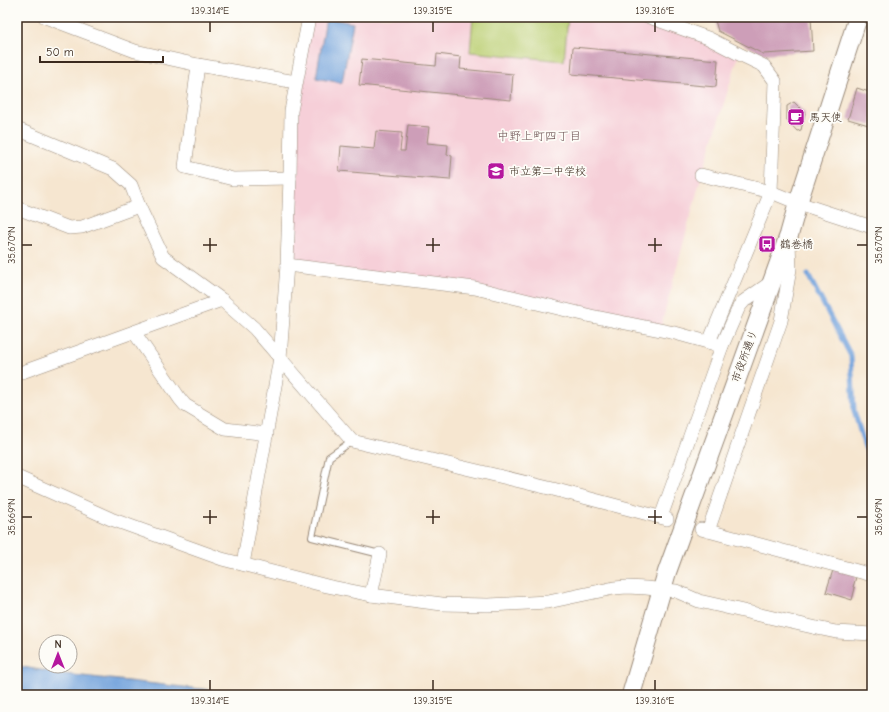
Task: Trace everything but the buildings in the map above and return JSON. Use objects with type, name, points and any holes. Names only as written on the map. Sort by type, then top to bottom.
[{"type":"street","points":[[45,17],[135,51],[198,65],[296,82]]},
{"type":"street","points":[[243,564],[280,358],[287,265],[291,111],[309,17]]},
{"type":"street","points":[[649,17],[708,38],[764,66],[775,80],[771,192],[709,342]]},
{"type":"street","name":"市役所通り","points":[[631,695],[660,594],[770,284],[789,235],[858,17]]},
{"type":"street","points":[[198,65],[186,167],[233,179],[290,178]]},
{"type":"street","points":[[17,129],[113,169],[131,185],[139,206],[164,256],[222,300],[254,328],[352,441],[554,489],[664,518],[722,346],[739,307],[744,301],[770,284]]},
{"type":"street","points":[[701,175],[771,192],[798,203],[872,227]]},
{"type":"street","points":[[17,208],[69,228],[82,227],[139,206]]},
{"type":"street","points":[[789,235],[790,269],[781,321],[704,530],[872,575]]},
{"type":"street","points":[[287,265],[475,288],[591,316],[675,333],[722,346]]},
{"type":"street","points":[[17,374],[222,300]]},
{"type":"street","points":[[134,332],[180,399],[186,405],[225,429],[267,434]]},
{"type":"street","points":[[17,477],[111,520],[222,559],[327,586],[371,595],[442,604],[488,605],[548,602],[598,591],[620,588],[640,588],[660,594],[676,591],[699,601],[836,632],[872,634]]},
{"type":"street","points":[[371,595],[380,554]]},
{"type":"lane","points":[[352,441],[329,457],[312,537],[380,554]]},
{"type":"shaded area","name":"市立第二中学校","points":[[309,17],[649,17],[739,54],[700,181],[660,330],[475,288],[287,265],[291,111]]},
{"type":"green space","points":[[473,17],[568,17],[564,61],[470,52]]},
{"type":"water","points":[[326,18],[353,23],[342,83],[316,78]]},
{"type":"water","points":[[17,666],[38,670],[38,674],[64,674],[257,695],[17,695]]},
{"type":"waterway","points":[[808,275],[851,356],[854,411],[865,447],[872,462]]},
{"type":"place","name":"馬天使","points":[[796,117]]},
{"type":"place","name":"市立第二中学校","points":[[496,171]]},
{"type":"place","name":"鶴巻橋","points":[[767,244]]},
{"type":"district","name":"中野上町四丁目","points":[[539,136]]}]
